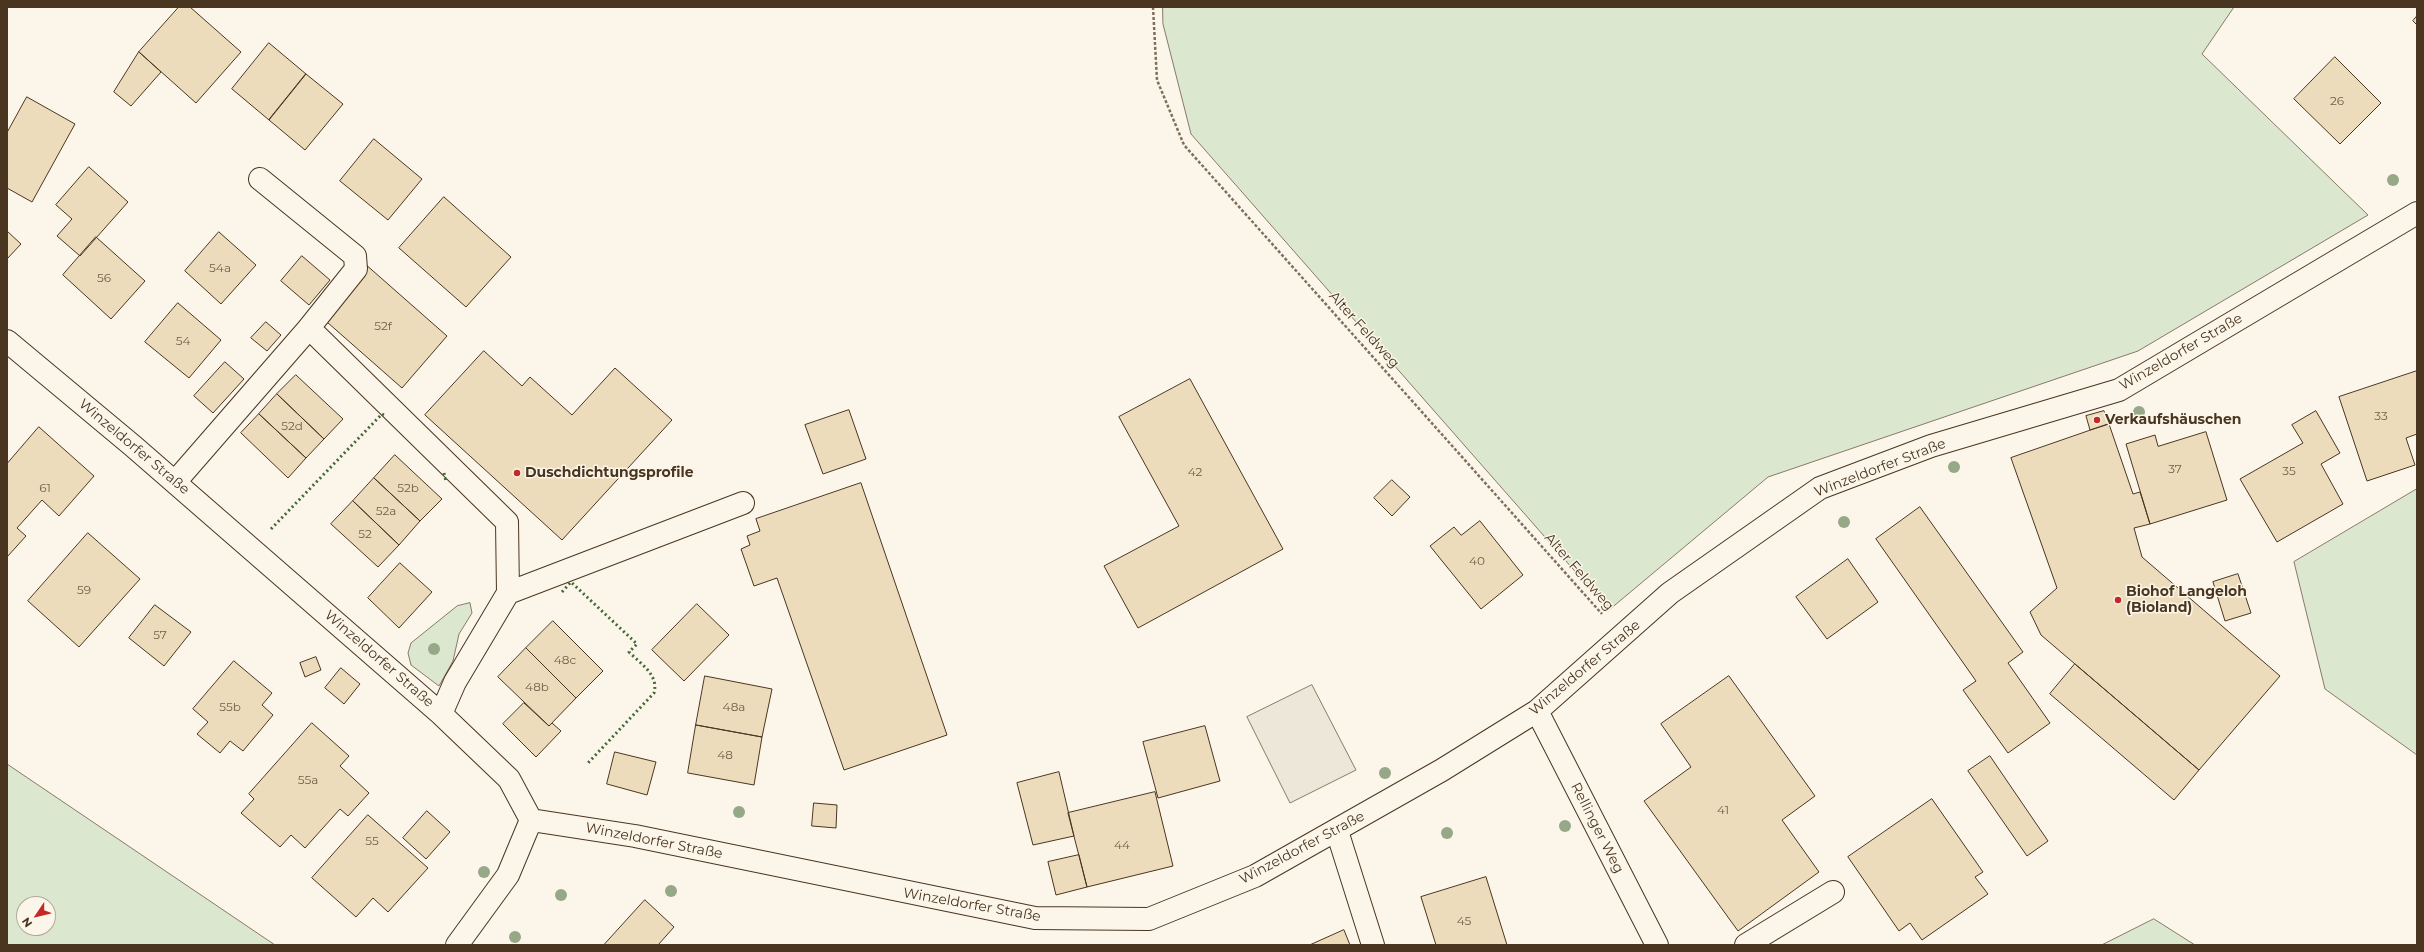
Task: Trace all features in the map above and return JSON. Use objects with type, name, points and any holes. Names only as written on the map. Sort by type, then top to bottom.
[{"type":"street","points":[[176,482],[308,329],[356,269],[355,256],[260,179]]},
{"type":"street","name":"Winzeldorfer Straße","points":[[7,341],[176,482],[442,714],[509,780],[531,820],[635,836],[1035,918],[1149,919],[1254,876],[1442,770],[1537,711],[1670,593],[1820,488],[1931,446],[2119,390],[2417,213]]},
{"type":"street","points":[[308,329],[507,522],[508,593],[455,682],[442,714]]},
{"type":"street","points":[[508,593],[743,503]]},
{"type":"street","name":"Rellinger Weg","points":[[1537,711],[1657,945]]},
{"type":"street","points":[[457,945],[508,875],[531,820]]},
{"type":"street","points":[[1336,831],[1373,945]]},
{"type":"street","points":[[1746,945],[1833,892]]},
{"type":"path","name":"Alter Feldweg","points":[[1153,7],[1156,80],[1184,145],[1622,637]]},
{"type":"green space","points":[[1163,7],[2234,7],[2202,54],[2368,215],[2138,351],[1768,477],[1609,610],[1191,134],[1163,24]]},
{"type":"green space","points":[[2417,489],[2417,755],[2325,689],[2294,562]]},
{"type":"green space","points":[[470,603],[472,613],[459,634],[453,661],[439,686],[411,665],[408,653],[411,643],[457,606]]},
{"type":"green space","points":[[7,764],[275,945],[7,945]]},
{"type":"green space","points":[[2154,919],[2195,945],[2102,945]]},
{"type":"shaded area","points":[[1312,685],[1356,770],[1290,803],[1247,717]]},
{"type":"building","points":[[179,7],[190,7],[241,52],[196,103],[139,52]]},
{"type":"building","points":[[2417,16],[2417,25],[2413,21]]},
{"type":"building","points":[[269,43],[306,74],[269,120],[232,89]]},
{"type":"building","points":[[139,52],[161,72],[131,106],[114,92]]},
{"type":"building","points":[[2335,57],[2381,103],[2340,144],[2294,99]]},
{"type":"building","points":[[306,74],[343,104],[305,150],[269,120]]},
{"type":"building","points":[[27,97],[75,124],[32,202],[7,188],[7,133]]},
{"type":"building","points":[[374,139],[422,179],[388,220],[340,181]]},
{"type":"building","points":[[89,167],[128,202],[80,256],[57,236],[72,219],[56,205]]},
{"type":"building","points":[[444,197],[511,257],[466,307],[399,248]]},
{"type":"building","points":[[7,231],[21,244],[7,259]]},
{"type":"building","points":[[219,232],[256,265],[221,304],[185,271]]},
{"type":"building","points":[[96,237],[145,281],[111,319],[63,275]]},
{"type":"building","points":[[302,256],[330,280],[309,305],[281,281]]},
{"type":"building","points":[[364,263],[447,336],[402,388],[319,315]]},
{"type":"building","points":[[178,303],[221,340],[189,378],[145,342]]},
{"type":"building","points":[[266,322],[281,335],[267,351],[251,338]]},
{"type":"building","points":[[484,351],[522,386],[530,377],[572,415],[615,368],[672,420],[562,540],[425,415]]},
{"type":"building","points":[[225,362],[244,379],[213,413],[194,396]]},
{"type":"building","points":[[2417,371],[2417,434],[2406,438],[2415,465],[2367,481],[2339,397]]},
{"type":"building","points":[[296,375],[343,419],[324,439],[277,394]]},
{"type":"building","points":[[1190,379],[1283,549],[1138,628],[1104,566],[1179,526],[1119,417]]},
{"type":"building","points":[[277,394],[324,439],[306,458],[259,414]]},
{"type":"building","points":[[849,410],[866,459],[823,474],[805,425]]},
{"type":"building","name":"Verkaufshäuschen","points":[[2104,411],[2109,424],[2090,430],[2086,416]]},
{"type":"building","points":[[2316,411],[2340,453],[2321,464],[2343,504],[2277,542],[2240,479],[2303,443],[2292,425]]},
{"type":"building","points":[[259,414],[306,458],[288,478],[241,433]]},
{"type":"building","name":"Biohof Langeloh (Bioland)","points":[[2109,424],[2133,494],[2140,492],[2150,524],[2134,528],[2142,557],[2280,676],[2199,770],[2041,635],[2030,612],[2057,588],[2011,458]]},
{"type":"building","points":[[39,427],[94,476],[59,516],[42,500],[17,528],[26,536],[7,557],[7,464]]},
{"type":"building","points":[[2206,432],[2227,500],[2150,524],[2126,444],[2155,435],[2158,446]]},
{"type":"building","points":[[395,455],[442,499],[420,521],[374,478]]},
{"type":"building","points":[[374,478],[420,521],[399,545],[353,501]]},
{"type":"building","points":[[1392,480],[1410,497],[1392,516],[1374,498]]},
{"type":"building","points":[[861,483],[947,735],[844,770],[777,578],[754,586],[741,549],[750,545],[747,536],[760,531],[756,519]]},
{"type":"building","points":[[353,501],[399,545],[378,567],[331,524]]},
{"type":"building","points":[[1920,507],[2023,652],[2008,663],[2050,723],[2008,753],[1963,690],[1976,681],[1876,539]]},
{"type":"building","points":[[1480,521],[1523,575],[1481,609],[1430,546],[1454,527],[1461,535]]},
{"type":"building","points":[[88,533],[140,579],[79,647],[28,601]]},
{"type":"building","points":[[1848,559],[1878,602],[1827,639],[1796,597]]},
{"type":"building","points":[[400,563],[432,592],[399,628],[368,598]]},
{"type":"building","points":[[2238,574],[2251,613],[2225,621],[2213,582]]},
{"type":"building","points":[[697,604],[729,635],[684,681],[652,650]]},
{"type":"building","points":[[155,605],[191,632],[164,666],[129,638]]},
{"type":"building","points":[[553,621],[603,671],[576,698],[526,648]]},
{"type":"building","points":[[526,648],[576,698],[549,726],[498,677]]},
{"type":"building","points":[[316,657],[321,670],[305,677],[300,663]]},
{"type":"building","points":[[234,661],[272,693],[262,705],[273,715],[243,751],[230,741],[220,753],[197,734],[208,722],[193,709]]},
{"type":"building","points":[[2075,664],[2199,770],[2174,800],[2050,694]]},
{"type":"building","points":[[341,668],[360,684],[344,704],[325,688]]},
{"type":"building","points":[[705,676],[772,689],[762,737],[696,725]]},
{"type":"building","points":[[1729,676],[1815,796],[1782,820],[1819,872],[1738,931],[1644,801],[1691,767],[1661,724]]},
{"type":"building","points":[[524,703],[549,726],[552,723],[561,731],[536,757],[503,724]]},
{"type":"building","points":[[312,723],[349,756],[340,766],[369,793],[348,816],[340,809],[305,848],[291,835],[280,847],[241,813],[254,799],[249,794]]},
{"type":"building","points":[[696,725],[762,737],[754,785],[688,773]]},
{"type":"building","points":[[1205,726],[1220,781],[1158,798],[1143,742]]},
{"type":"building","points":[[615,752],[656,762],[647,795],[607,784]]},
{"type":"building","points":[[1990,756],[2048,841],[2027,856],[1968,771]]},
{"type":"building","points":[[1059,772],[1074,836],[1033,845],[1017,783]]},
{"type":"building","points":[[1155,792],[1173,866],[1087,887],[1068,813]]},
{"type":"building","points":[[1932,799],[1983,872],[1975,877],[1988,894],[1922,940],[1910,923],[1899,931],[1848,857]]},
{"type":"building","points":[[814,803],[837,805],[836,828],[812,826]]},
{"type":"building","points":[[427,811],[450,832],[426,859],[403,838]]},
{"type":"building","points":[[368,815],[428,868],[388,912],[373,898],[356,917],[312,878]]},
{"type":"building","points":[[1079,855],[1087,887],[1056,895],[1048,862]]},
{"type":"building","points":[[1486,877],[1507,945],[1436,945],[1421,897]]},
{"type":"building","points":[[645,900],[674,927],[658,945],[604,945]]},
{"type":"building","points":[[1344,930],[1350,945],[1310,945]]},
{"type":"hedge","points":[[271,529],[382,414],[384,415]]},
{"type":"hedge","points":[[444,473],[446,481]]},
{"type":"hedge","points":[[562,592],[571,582],[637,644],[629,652],[648,670],[654,681],[655,687],[654,693],[588,763]]},
{"type":"place","name":"Verkaufshäuschen","points":[[2097,420]]},
{"type":"place","name":"Duschdichtungsprofile","points":[[517,473]]},
{"type":"place","name":"Biohof Langeloh (Bioland)","points":[[2118,600]]}]
